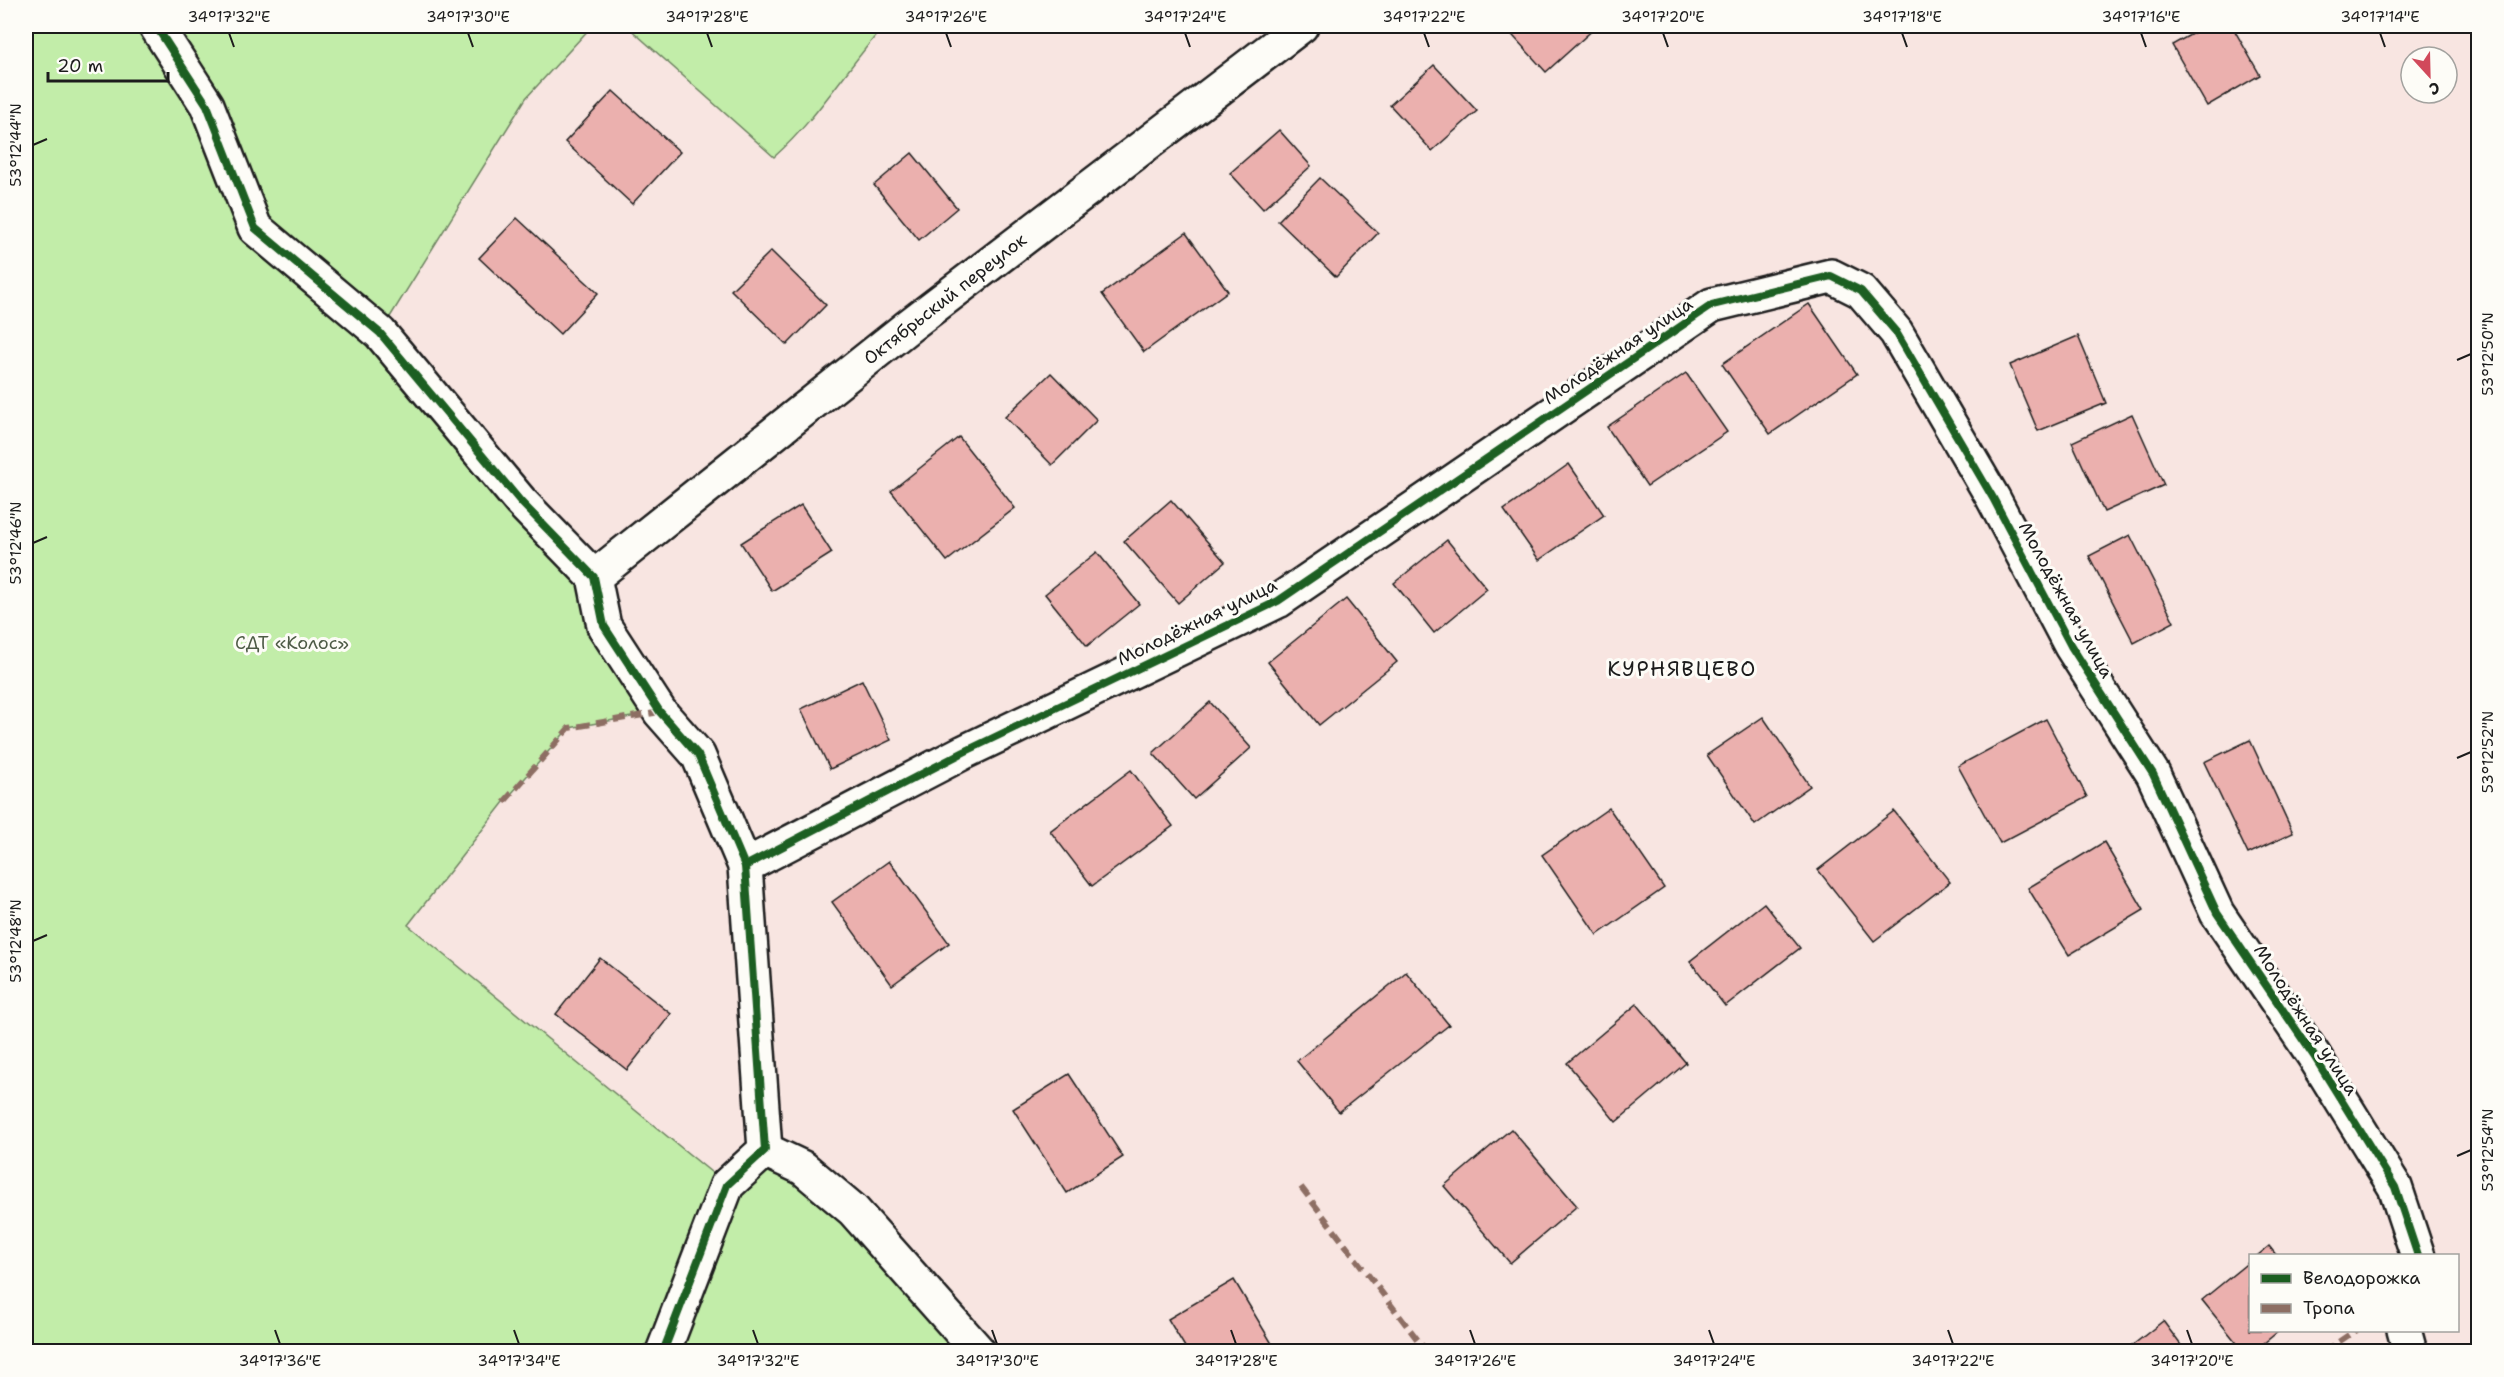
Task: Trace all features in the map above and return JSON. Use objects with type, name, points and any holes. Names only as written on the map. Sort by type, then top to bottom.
[{"type":"street","points":[[156,26],[207,105],[255,228],[380,333],[521,502],[594,577],[604,626],[660,712],[698,755],[745,866],[765,1150]]},
{"type":"street","name":"Октябрьский переулок","points":[[594,577],[909,325],[1301,26]]},
{"type":"street","name":"Молодёжная улица","points":[[745,866],[964,752],[1278,601],[1712,305],[1831,276],[1861,291],[1896,332],[1993,498],[2071,646],[2153,774],[2217,914],[2314,1056],[2395,1187],[2417,1254]]},
{"type":"street","points":[[663,1352],[727,1185],[765,1150]]},
{"type":"street","points":[[765,1150],[803,1168],[853,1210],[979,1352]]},
{"type":"street","points":[[2405,1332],[2410,1352]]},
{"type":"green space","name":"СДТ «Колос»","points":[[26,26],[592,26],[526,98],[380,333],[594,577],[660,712],[569,728],[504,802],[408,925],[727,1185],[765,1150],[803,1168],[979,1351],[26,1351]]},
{"type":"green space","points":[[627,26],[884,26],[804,127],[774,157]]},
{"type":"building","points":[[1504,26],[1597,26],[1546,72]]},
{"type":"building","points":[[2206,26],[2232,26],[2260,75],[2207,106],[2172,45]]},
{"type":"building","points":[[1434,65],[1477,111],[1432,151],[1390,105]]},
{"type":"building","points":[[613,91],[680,152],[632,204],[565,142]]},
{"type":"building","points":[[1279,130],[1311,166],[1263,209],[1230,173]]},
{"type":"building","points":[[912,153],[957,208],[919,240],[874,185]]},
{"type":"building","points":[[1320,178],[1378,233],[1336,277],[1278,221]]},
{"type":"building","points":[[517,218],[598,293],[560,334],[479,258]]},
{"type":"building","points":[[1186,233],[1228,291],[1144,352],[1102,294]]},
{"type":"building","points":[[771,251],[826,305],[787,345],[731,290]]},
{"type":"building","points":[[1809,304],[1857,374],[1770,434],[1722,364]]},
{"type":"building","points":[[2078,336],[2106,403],[2038,431],[2010,365]]},
{"type":"building","points":[[1051,373],[1097,420],[1052,465],[1005,417]]},
{"type":"building","points":[[1686,373],[1727,432],[1647,486],[1607,427]]},
{"type":"building","points":[[2132,414],[2164,485],[2104,512],[2072,442]]},
{"type":"building","points":[[959,437],[1015,508],[947,561],[891,491]]},
{"type":"building","points":[[1569,464],[1604,515],[1539,560],[1504,510]]},
{"type":"building","points":[[1171,500],[1225,562],[1178,603],[1124,541]]},
{"type":"building","points":[[801,505],[832,553],[772,591],[741,543]]},
{"type":"building","points":[[2130,535],[2174,622],[2134,643],[2089,556]]},
{"type":"building","points":[[1447,540],[1487,589],[1434,633],[1394,583]]},
{"type":"building","points":[[1097,552],[1139,604],[1087,646],[1045,594]]},
{"type":"building","points":[[1346,599],[1397,662],[1319,725],[1268,662]]},
{"type":"building","points":[[862,680],[891,740],[830,769],[801,709]]},
{"type":"building","points":[[1210,702],[1251,748],[1194,799],[1153,753]]},
{"type":"building","points":[[1763,717],[1810,786],[1755,825],[1707,755]]},
{"type":"building","points":[[2046,719],[2087,797],[2000,843],[1958,766]]},
{"type":"building","points":[[2250,740],[2293,833],[2248,854],[2204,762]]},
{"type":"building","points":[[1131,770],[1173,826],[1092,886],[1050,831]]},
{"type":"building","points":[[1609,808],[1664,888],[1597,935],[1542,855]]},
{"type":"building","points":[[1894,811],[1950,882],[1874,941],[1818,870]]},
{"type":"building","points":[[2104,842],[2144,910],[2069,955],[2028,888]]},
{"type":"building","points":[[889,861],[949,943],[892,985],[832,902]]},
{"type":"building","points":[[1764,903],[1800,948],[1725,1006],[1690,961]]},
{"type":"building","points":[[600,958],[671,1014],[627,1070],[556,1014]]},
{"type":"building","points":[[1406,972],[1449,1025],[1339,1112],[1297,1061]]},
{"type":"building","points":[[1637,1004],[1686,1063],[1616,1122],[1567,1063]]},
{"type":"building","points":[[1069,1074],[1123,1157],[1067,1193],[1013,1109]]},
{"type":"building","points":[[1511,1129],[1577,1206],[1510,1263],[1444,1186]]},
{"type":"building","points":[[2269,1246],[2275,1254],[2259,1254]]},
{"type":"building","points":[[2249,1262],[2249,1332],[2278,1332],[2253,1352],[2244,1352],[2202,1300]]},
{"type":"building","points":[[1234,1280],[1277,1352],[1188,1352],[1168,1319]]},
{"type":"building","points":[[2163,1321],[2186,1352],[2124,1352]]},
{"type":"marked path","points":[[504,802],[569,728],[660,712]]},
{"type":"marked path","points":[[1301,1187],[1427,1352]]},
{"type":"marked path","points":[[2324,1352],[2353,1332]]},
{"type":"cycle path","points":[[156,26],[207,105],[255,228],[380,333],[521,502],[594,577],[604,626],[660,712],[698,755],[745,866],[765,1150],[727,1185],[663,1352]]},
{"type":"cycle path","points":[[745,866],[964,752],[1278,601],[1712,305],[1831,276],[1861,291],[1896,332],[1993,498],[2071,646],[2153,774],[2217,913],[2314,1056],[2395,1187],[2417,1254]]},
{"type":"district","name":"КУРНЯВЦЕВО","points":[[1682,669]]}]
